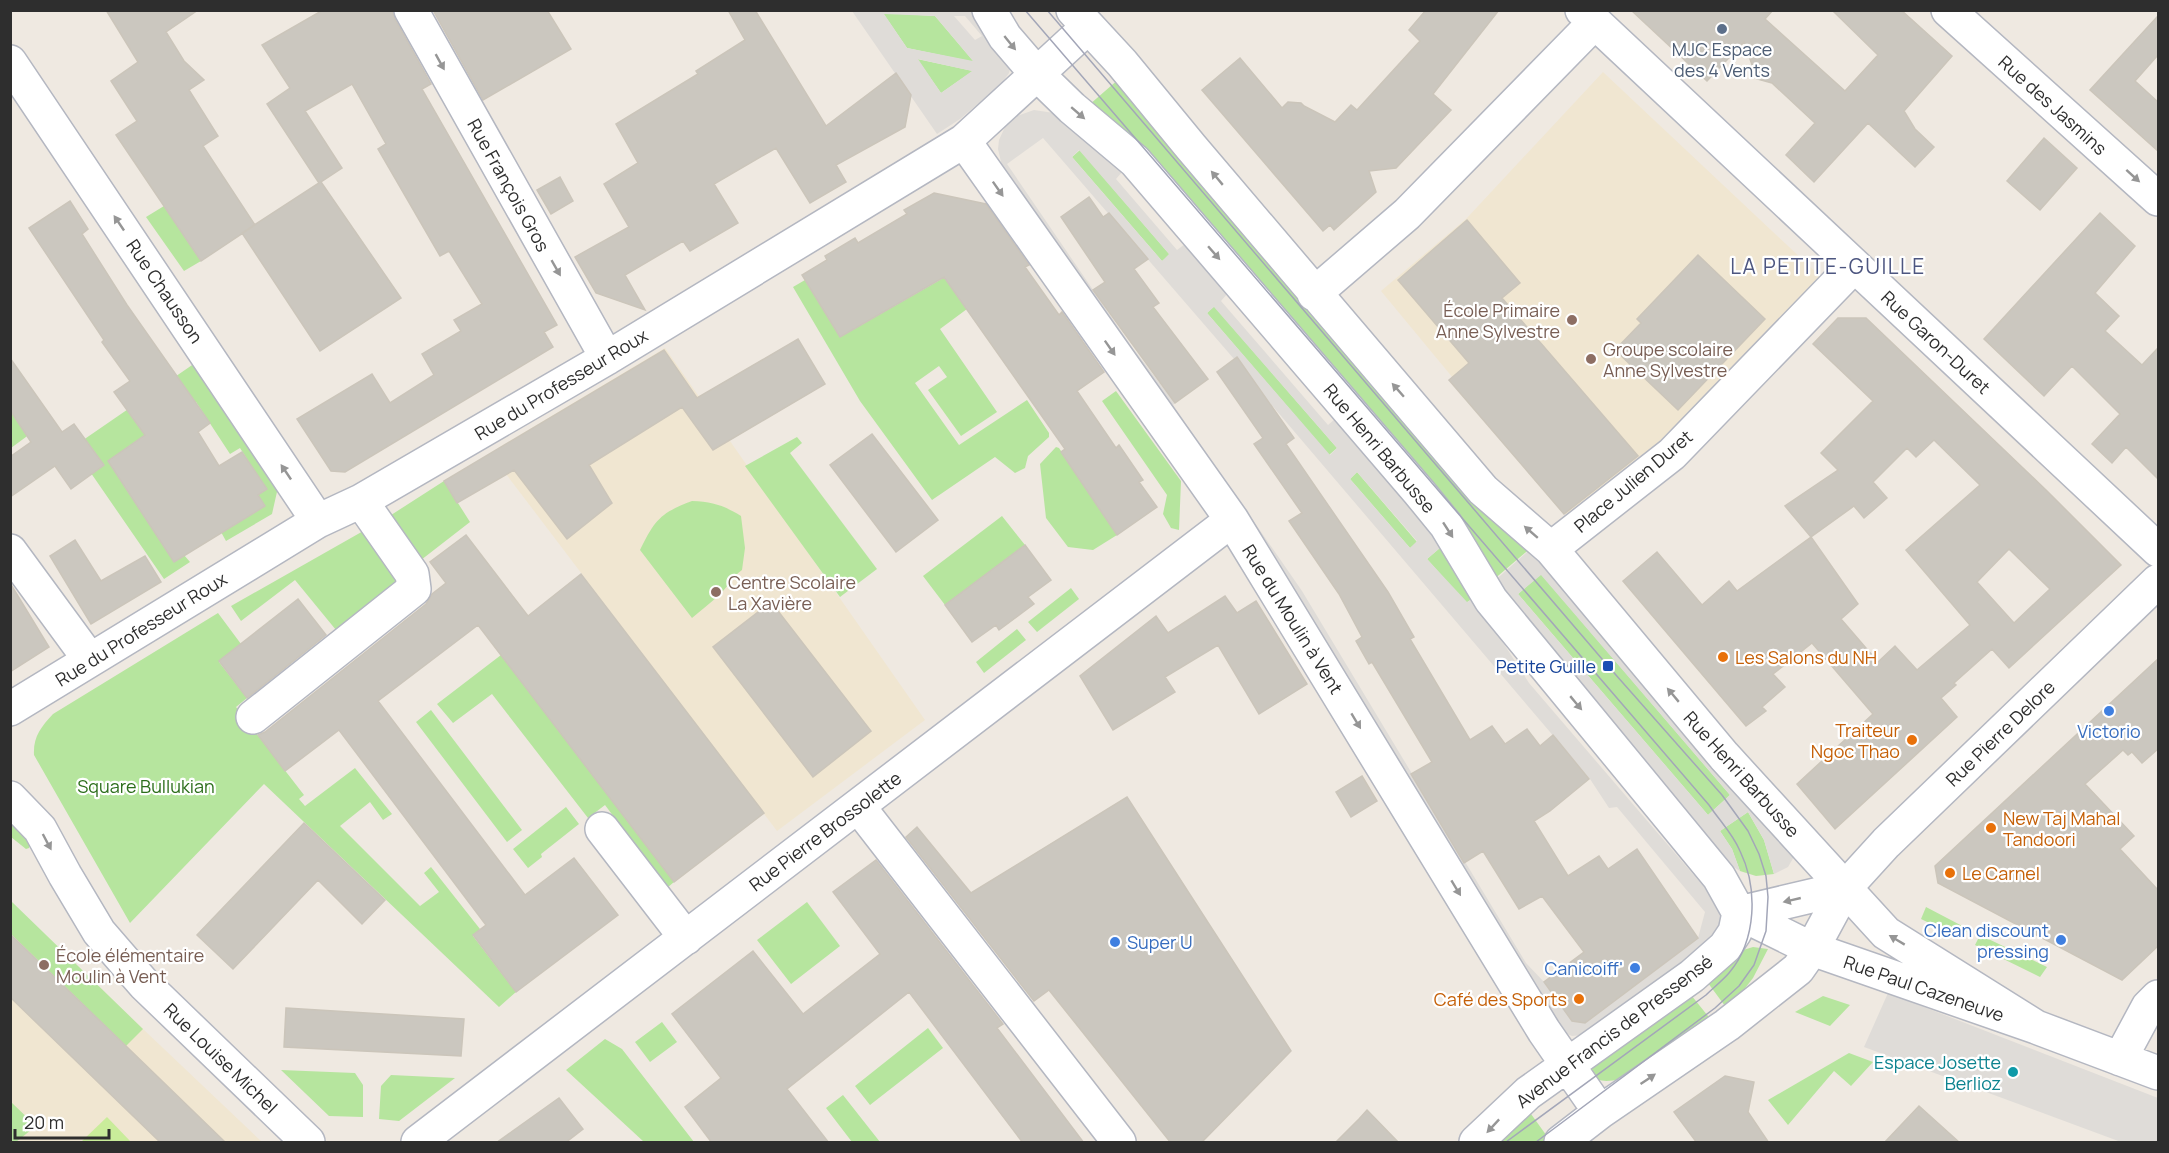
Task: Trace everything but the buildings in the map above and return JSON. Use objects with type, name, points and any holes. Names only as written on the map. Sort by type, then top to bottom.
[{"type":"street","name":"Rue François Gros","points":[[411,10],[607,358]]},
{"type":"street","name":"Rue Henri Barbusse","points":[[989,10],[1005,37],[1036,73],[1071,108],[1135,161],[1419,492],[1446,525],[1491,600],[1712,868],[1739,913]]},
{"type":"street","name":"Rue des Jasmins","points":[[1948,10],[2158,199]]},
{"type":"street","name":"Rue Garon-Duret","points":[[1588,16],[2158,550]]},
{"type":"street","points":[[1314,294],[1407,214],[1588,16]]},
{"type":"street","name":"Rue du Professeur Roux","points":[[10,709],[318,520],[361,501],[607,358],[964,141],[1036,73],[1080,19]]},
{"type":"street","name":"Rue Henri Barbusse","points":[[1080,19],[1135,78],[1314,294],[1483,490],[1551,549],[1724,756],[1845,888]]},
{"type":"street","name":"Rue Chausson","points":[[10,62],[318,520]]},
{"type":"street","name":"Rue du Moulin à Vent","points":[[964,141],[1232,520],[1513,981],[1566,1065],[1600,1112]]},
{"type":"street","name":"Place Julien Duret","points":[[1561,541],[1672,454],[1854,266]]},
{"type":"street","points":[[253,717],[414,589],[411,574],[361,501]]},
{"type":"street","name":"Rue Pierre Brossolette","points":[[418,1143],[1232,520]]},
{"type":"street","points":[[10,551],[90,660]]},
{"type":"street","name":"Rue Pierre Delore","points":[[1812,949],[1845,888],[1886,843],[2158,581]]},
{"type":"street","name":"Rue Louise Michel","points":[[10,798],[40,829],[99,932],[144,984],[308,1143]]},
{"type":"street","points":[[858,806],[1119,1143]]},
{"type":"street","points":[[602,829],[686,938]]},
{"type":"street","points":[[1739,913],[1845,888]]},
{"type":"street","name":"Rue Paul Cazeneuve","points":[[1845,888],[1886,933],[2036,1027]]},
{"type":"street","name":"Rue Paul Cazeneuve","points":[[1739,913],[1812,949],[2036,1027],[2158,1073]]},
{"type":"street","name":"Avenue Francis de Pressensé","points":[[1476,1143],[1527,1093],[1692,976],[1725,947],[1735,932],[1739,913]]},
{"type":"street","points":[[1561,1143],[1600,1112],[1727,1025],[1798,969],[1812,949]]},
{"type":"street","points":[[2120,1059],[2148,1007],[2158,997]]},
{"type":"shaded area","points":[[852,11],[976,11],[1011,65],[1009,73],[1001,84],[960,119],[937,134]],"holes":[[[884,14],[935,16],[973,61],[907,48]],[[954,16],[965,16],[982,36],[975,40]],[[918,59],[972,71],[941,93]]]},
{"type":"shaded area","name":"Groupe scolaire Anne Sylvestre","points":[[1603,72],[1821,277],[1680,427],[1573,523],[1381,291],[1466,219]]},
{"type":"shaded area","points":[[1034,110],[1054,113],[1122,172],[1116,179],[1177,250],[1185,244],[1227,294],[1221,301],[1328,425],[1335,419],[1432,533],[1529,683],[1716,901],[1721,920],[1720,929],[1713,941],[1583,1035],[1572,1036],[1560,1031],[1002,166],[998,149],[999,140],[1005,127],[1017,116]],"holes":[[[1043,138],[1234,359],[1237,357],[1259,390],[1590,779],[1609,808],[1617,807],[1705,912],[1698,938],[1585,1023],[1572,1021],[1544,982],[1526,963],[1302,591],[1173,405],[1175,403],[1132,347],[1007,164]],[[1079,150],[1169,254],[1162,261],[1072,157]],[[1214,307],[1337,448],[1330,455],[1207,313]],[[1357,472],[1417,541],[1410,548],[1350,479]],[[1440,548],[1473,599],[1467,602],[1427,559]]]},
{"type":"shaded area","name":"Centre Scolaire La Xavière","points":[[665,348],[925,720],[777,831],[506,474],[514,469],[498,448]]},
{"type":"shaded area","points":[[1534,546],[1795,855],[1788,867],[1774,874],[1764,840],[1748,812],[1720,831],[1732,849],[1740,871],[1735,868],[1492,583]],"holes":[[[1541,575],[1730,795],[1708,815],[1518,594]]]},
{"type":"shaded area","name":"École élémentaire Moulin à Vent","points":[[10,901],[143,1029],[262,1142],[11,1142]]},
{"type":"shaded area","name":"Espace Josette Berlioz","points":[[1888,993],[2158,1098],[2158,1142],[2121,1142],[1864,1047]]},
{"type":"green space","points":[[883,13],[935,16],[974,62],[907,48]]},
{"type":"green space","points":[[917,59],[973,71],[941,93]]},
{"type":"green space","points":[[1120,78],[1532,547],[1492,581],[1089,105]]},
{"type":"green space","points":[[1080,150],[1170,255],[1162,261],[1072,157]]},
{"type":"green space","points":[[164,206],[201,261],[184,271],[146,217]]},
{"type":"green space","points":[[945,277],[967,309],[940,329],[997,412],[961,436],[928,390],[947,377],[939,366],[915,383],[959,445],[1027,400],[1049,433],[1049,437],[1028,456],[1025,468],[1015,473],[995,457],[932,500],[860,401],[793,287],[805,280],[840,337]]},
{"type":"green space","points":[[1214,306],[1337,448],[1329,455],[1207,313]]},
{"type":"green space","points":[[198,361],[279,483],[272,514],[226,541],[221,532],[265,506],[258,495],[266,489],[240,448],[230,454],[196,402],[129,446],[184,555],[190,562],[164,579],[73,447]]},
{"type":"green space","points":[[1116,391],[1181,481],[1179,530],[1171,528],[1163,514],[1167,495],[1102,401]]},
{"type":"green space","points":[[14,412],[30,434],[11,448],[11,415]]},
{"type":"green space","points":[[797,437],[802,443],[790,453],[877,569],[840,597],[745,466]]},
{"type":"green space","points":[[1056,447],[1059,448],[1117,535],[1093,550],[1068,547],[1046,518],[1040,464]]},
{"type":"green space","points":[[1357,472],[1417,542],[1410,548],[1350,479]]},
{"type":"green space","points":[[444,481],[470,522],[421,560],[388,517]]},
{"type":"green space","points":[[692,501],[718,505],[741,516],[745,548],[742,570],[719,595],[692,618],[640,550],[650,531],[665,514]]},
{"type":"green space","points":[[1002,516],[1025,545],[945,605],[923,576]]},
{"type":"green space","points":[[365,530],[403,579],[336,630],[295,580],[241,621],[231,606]]},
{"type":"green space","points":[[1441,547],[1473,598],[1466,603],[1427,559]]},
{"type":"green space","points":[[1541,574],[1730,795],[1708,815],[1518,594]]},
{"type":"green space","points":[[1071,588],[1079,599],[1037,632],[1028,622]]},
{"type":"green space","name":"Square Bullukian","points":[[218,613],[241,644],[219,662],[247,698],[236,707],[304,795],[299,799],[305,806],[355,768],[392,814],[383,820],[370,802],[340,826],[420,906],[439,892],[424,873],[431,867],[480,929],[473,936],[516,992],[499,1007],[264,784],[130,923],[34,755],[36,738],[53,714]]},
{"type":"green space","points":[[1017,629],[1026,640],[984,673],[976,662]]},
{"type":"green space","points":[[501,655],[674,882],[667,888],[605,805],[588,818],[492,694],[453,723],[437,704]]},
{"type":"green space","points":[[431,710],[522,830],[507,842],[416,722]]},
{"type":"green space","points":[[566,807],[579,824],[541,854],[542,857],[528,868],[513,849]]},
{"type":"green space","points":[[1748,812],[1764,840],[1774,874],[1756,876],[1740,871],[1732,849],[1720,831]]},
{"type":"green space","points":[[10,819],[30,842],[29,848],[26,849],[11,837]]},
{"type":"green space","points":[[11,901],[143,1029],[126,1046],[11,934]]},
{"type":"green space","points":[[807,902],[840,946],[791,984],[757,940]]},
{"type":"green space","points":[[1926,907],[1968,929],[1962,939],[1921,919]]},
{"type":"green space","points":[[1980,935],[2047,967],[2040,977],[1975,945]]},
{"type":"green space","points":[[1753,947],[1768,949],[1753,978],[1728,1010],[1708,983],[1740,951]]},
{"type":"green space","points":[[1687,990],[1712,1021],[1670,1053],[1636,1073],[1603,1081],[1589,1076],[1589,1062]]},
{"type":"green space","points":[[1823,996],[1850,1005],[1830,1026],[1795,1012]]},
{"type":"green space","points":[[662,1022],[677,1042],[650,1062],[635,1042]]},
{"type":"green space","points":[[928,1028],[943,1048],[870,1105],[855,1086]]},
{"type":"green space","points":[[605,1039],[622,1049],[694,1142],[644,1142],[566,1070]]},
{"type":"green space","points":[[1849,1053],[1873,1062],[1851,1086],[1834,1071],[1788,1125],[1768,1100]]},
{"type":"green space","points":[[281,1070],[355,1073],[363,1085],[363,1117],[329,1116]]},
{"type":"green space","points":[[391,1075],[455,1078],[399,1121],[379,1119],[381,1086]]},
{"type":"green space","points":[[843,1095],[880,1142],[852,1142],[826,1108]]},
{"type":"green space","points":[[11,1102],[36,1126],[16,1142],[11,1142]]},
{"type":"green space","points":[[1526,1107],[1549,1139],[1544,1142],[1495,1142]]},
{"type":"green space","points":[[107,1117],[131,1142],[81,1142]]},
{"type":"tram line","points":[[1025,10],[1709,805],[1740,851],[1750,881],[1752,914],[1745,945],[1729,973],[1706,995],[1506,1142]]},
{"type":"tram line","points":[[1047,10],[1608,666],[1722,795],[1748,831],[1759,854],[1766,876],[1768,897],[1766,931],[1754,965],[1739,986],[1715,1008],[1536,1142]]},
{"type":"place","name":"MJC Espace des 4 Vents","points":[[1722,29]]},
{"type":"place","name":"École Primaire Anne Sylvestre","points":[[1572,320]]},
{"type":"place","name":"Groupe scolaire Anne Sylvestre","points":[[1591,359]]},
{"type":"place","name":"Centre Scolaire La Xavière","points":[[716,592]]},
{"type":"place","name":"Les Salons du NH","points":[[1723,657]]},
{"type":"place","name":"Petite Guille","points":[[1608,666]]},
{"type":"place","name":"Victorio","points":[[2109,711]]},
{"type":"place","name":"Traiteur Ngoc Thao","points":[[1912,740]]},
{"type":"place","name":"New Taj Mahal Tandoori","points":[[1991,828]]},
{"type":"place","name":"Le Carnel","points":[[1950,873]]},
{"type":"place","name":"Clean discount pressing","points":[[2061,940]]},
{"type":"place","name":"Super U","points":[[1115,942]]},
{"type":"place","name":"École élémentaire Moulin à Vent","points":[[44,965]]},
{"type":"place","name":"Canicoiff'","points":[[1635,968]]},
{"type":"place","name":"Café des Sports","points":[[1579,999]]},
{"type":"place","name":"Espace Josette Berlioz","points":[[2013,1072]]},
{"type":"district","name":"LA PETITE-GUILLE","points":[[1828,266]]}]
